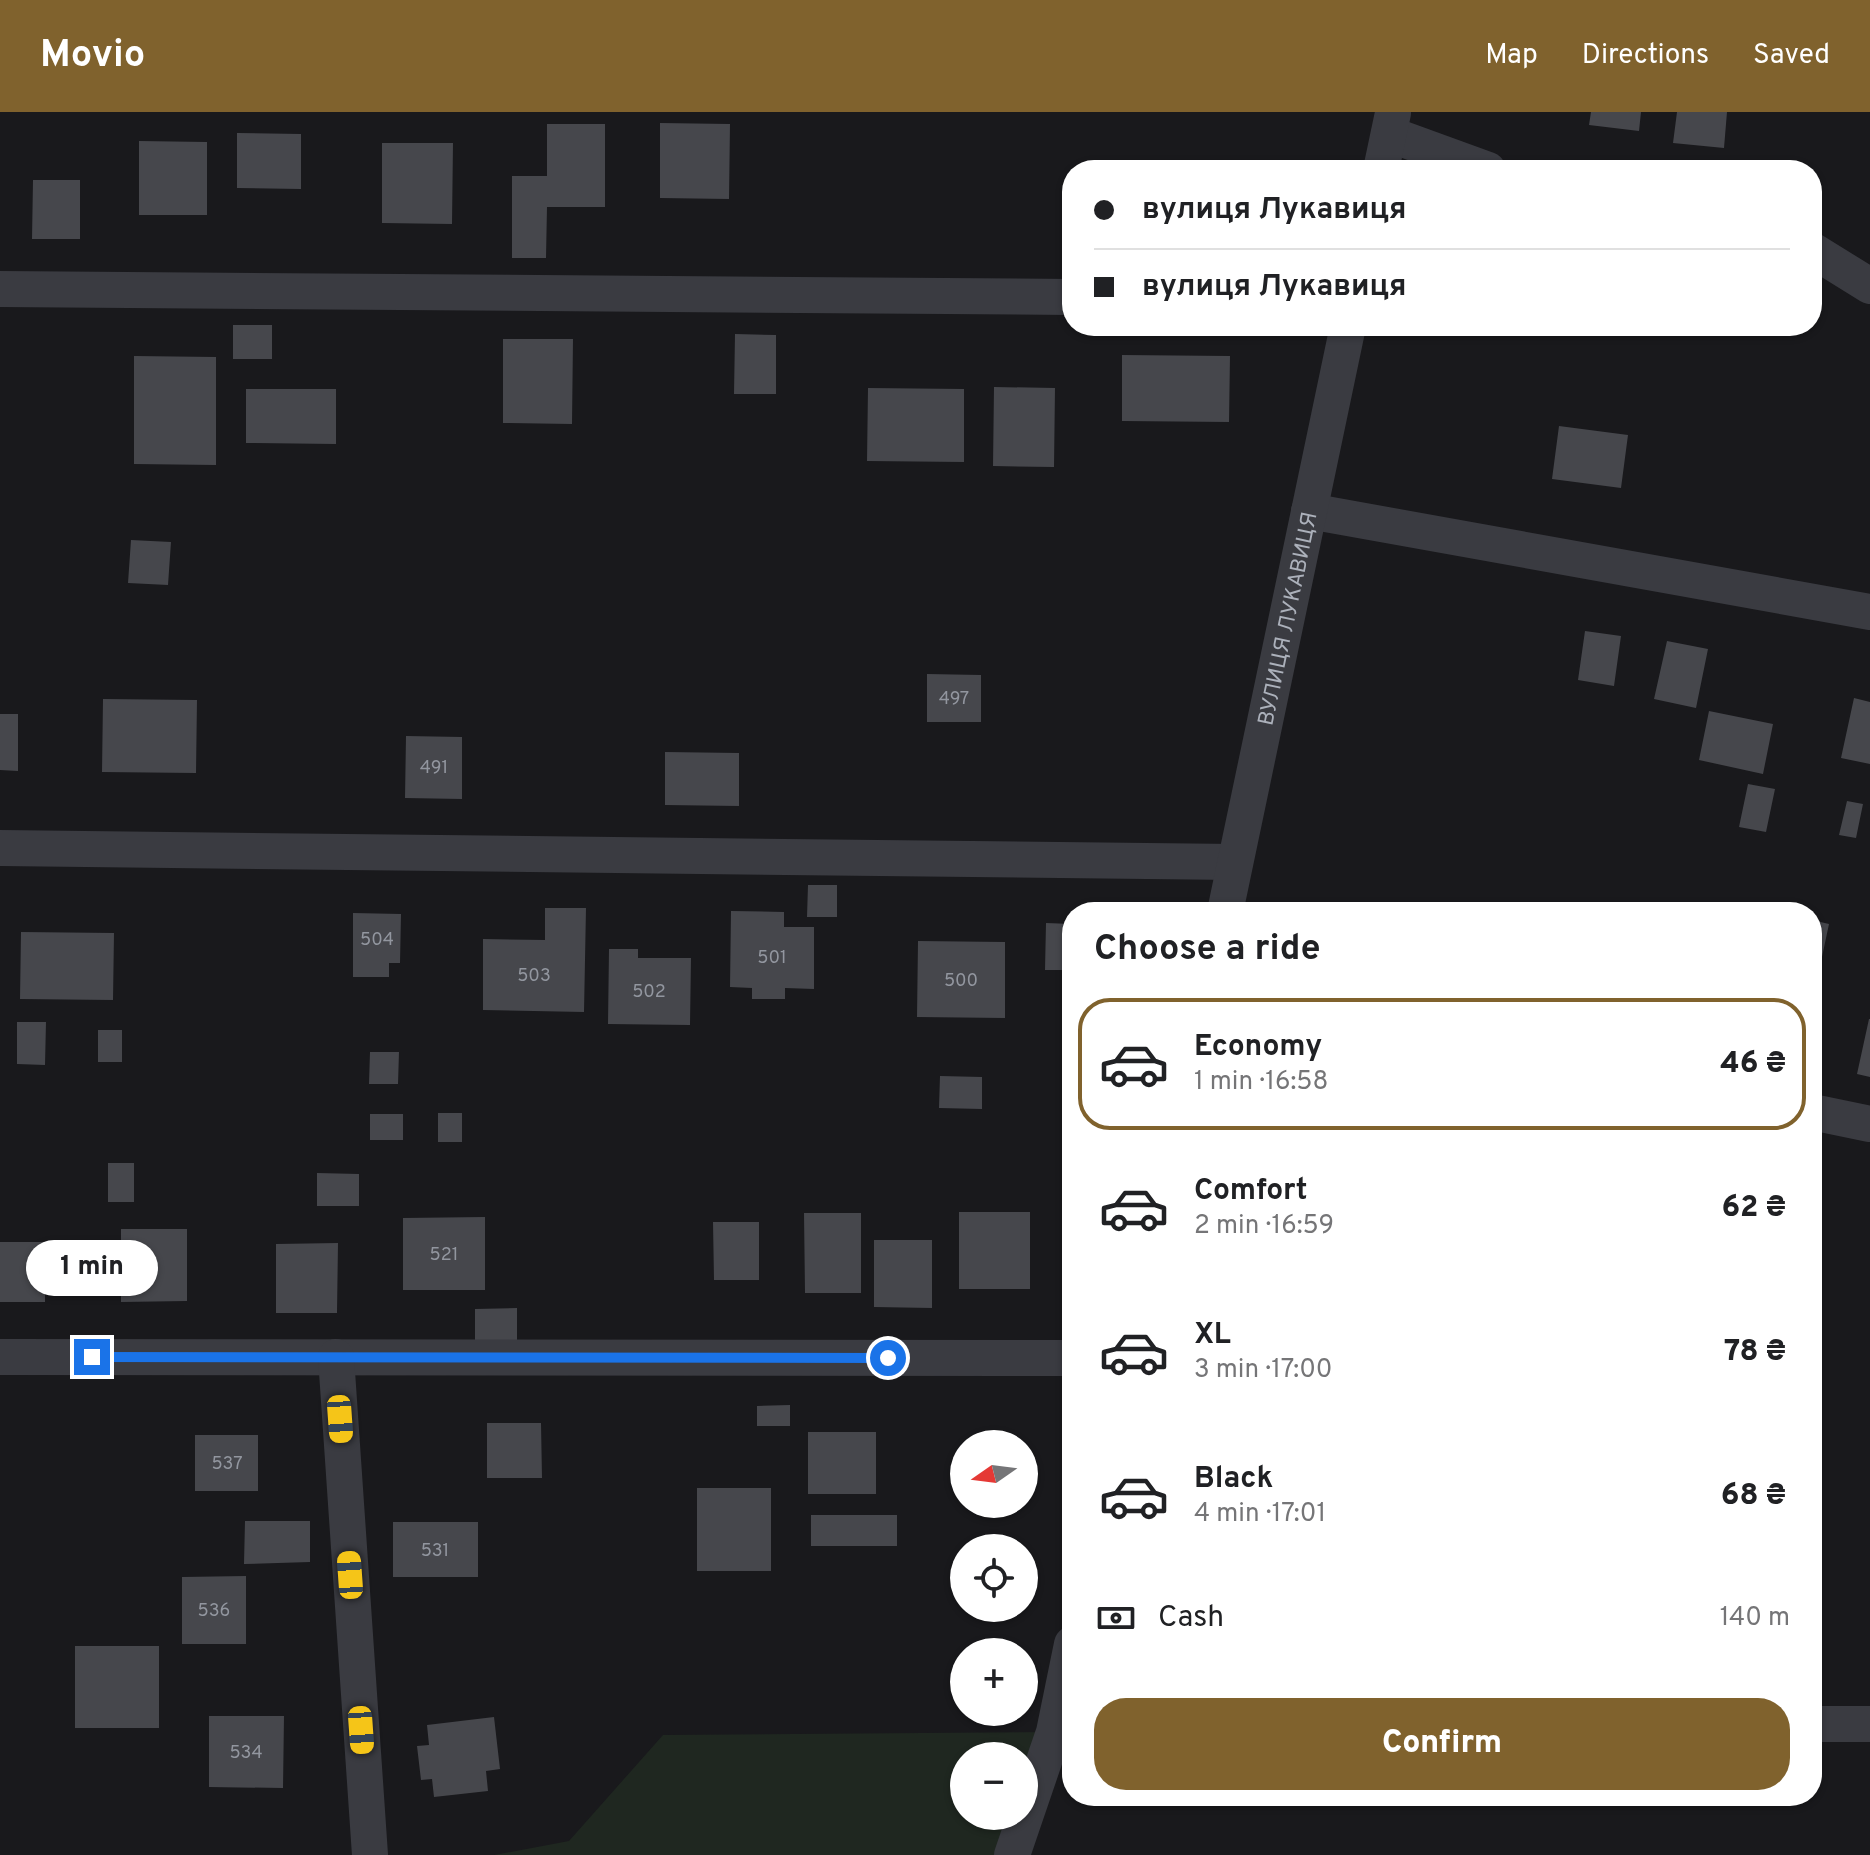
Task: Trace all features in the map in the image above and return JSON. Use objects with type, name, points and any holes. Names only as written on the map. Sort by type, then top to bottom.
[{"type":"street","points":[[1383,160],[1391,123],[1467,160]]},
{"type":"street","points":[[1822,256],[1870,286]]},
{"type":"street","points":[[0,289],[1062,297]]},
{"type":"street","name":"ВУЛИЦЯ ЛУКАВИЦЯ","points":[[1227,902],[1346,336]]},
{"type":"street","points":[[1309,511],[1870,612]]},
{"type":"street","points":[[0,848],[1235,862]]},
{"type":"street","points":[[1822,1114],[1870,1124]]},
{"type":"street","points":[[0,1357],[1062,1358]]},
{"type":"street","points":[[336,1357],[370,1855]]},
{"type":"street","points":[[1822,1724],[1870,1724]]},
{"type":"street","points":[[1012,1855],[1062,1734]]},
{"type":"shaded area","points":[[1054,1732],[1038,1779],[1038,1742],[950,1742],[950,1830],[1021,1830],[1012,1855],[494,1855],[569,1841],[663,1735]]},
{"type":"building","points":[[1591,112],[1641,112],[1639,131],[1589,125]]},
{"type":"building","points":[[1677,112],[1727,112],[1724,148],[1673,143]]},
{"type":"building","points":[[660,123],[730,124],[729,199],[660,198]]},
{"type":"building","points":[[547,124],[605,124],[605,207],[547,207],[546,258],[512,258],[512,176],[547,176]]},
{"type":"building","points":[[237,133],[301,134],[301,189],[237,188]]},
{"type":"building","points":[[139,141],[207,142],[207,215],[139,215]]},
{"type":"building","points":[[382,143],[453,143],[452,224],[382,223]]},
{"type":"building","points":[[33,180],[80,180],[80,239],[32,239]]},
{"type":"building","points":[[233,325],[272,325],[272,359],[233,359]]},
{"type":"building","points":[[735,334],[776,335],[776,394],[734,394]]},
{"type":"building","points":[[503,339],[573,339],[572,424],[503,423]]},
{"type":"building","points":[[1122,355],[1230,356],[1229,422],[1122,421]]},
{"type":"building","points":[[134,356],[216,357],[216,465],[134,464]]},
{"type":"building","points":[[994,387],[1055,388],[1054,467],[993,466]]},
{"type":"building","points":[[868,388],[964,389],[964,462],[867,461]]},
{"type":"building","points":[[246,389],[336,389],[336,444],[246,443]]},
{"type":"building","points":[[1559,426],[1628,435],[1621,488],[1552,479]]},
{"type":"building","points":[[131,540],[171,542],[168,585],[128,583]]},
{"type":"building","points":[[1585,631],[1621,636],[1614,686],[1578,680]]},
{"type":"building","points":[[1667,641],[1708,649],[1696,708],[1654,699]]},
{"type":"building","points":[[927,674],[981,675],[981,722],[927,722]]},
{"type":"building","points":[[1854,698],[1870,702],[1870,764],[1841,758]]},
{"type":"building","points":[[103,699],[197,700],[196,773],[102,772]]},
{"type":"building","points":[[1709,711],[1773,724],[1763,774],[1699,760]]},
{"type":"building","points":[[0,714],[18,714],[18,771],[0,770]]},
{"type":"building","points":[[406,736],[462,737],[462,799],[405,798]]},
{"type":"building","points":[[665,752],[739,753],[739,806],[665,805]]},
{"type":"building","points":[[1748,784],[1775,789],[1766,832],[1739,827]]},
{"type":"building","points":[[1847,801],[1863,804],[1856,838],[1839,835]]},
{"type":"building","points":[[808,885],[837,885],[837,917],[807,917]]},
{"type":"building","points":[[545,908],[586,908],[584,1012],[483,1010],[483,939],[545,940]]},
{"type":"building","points":[[731,911],[784,912],[784,927],[814,927],[814,989],[785,988],[785,999],[752,999],[752,988],[730,987]]},
{"type":"building","points":[[353,913],[401,914],[400,963],[389,963],[389,977],[353,977]]},
{"type":"building","points":[[1822,922],[1829,924],[1822,957]]},
{"type":"building","points":[[1046,923],[1062,924],[1062,970],[1045,970]]},
{"type":"building","points":[[21,932],[114,933],[113,1000],[20,999]]},
{"type":"building","points":[[918,941],[1005,942],[1005,1018],[917,1017]]},
{"type":"building","points":[[609,949],[638,949],[638,958],[691,958],[690,1025],[608,1024]]},
{"type":"building","points":[[1870,1019],[1870,1077],[1857,1074]]},
{"type":"building","points":[[17,1022],[46,1022],[45,1065],[17,1064]]},
{"type":"building","points":[[98,1030],[122,1030],[122,1062],[98,1062]]},
{"type":"building","points":[[370,1052],[399,1052],[398,1084],[369,1084]]},
{"type":"building","points":[[940,1076],[982,1077],[982,1109],[939,1108]]},
{"type":"building","points":[[438,1113],[462,1113],[462,1142],[438,1142]]},
{"type":"building","points":[[370,1114],[403,1114],[403,1140],[370,1140]]},
{"type":"building","points":[[108,1163],[134,1163],[134,1202],[108,1202]]},
{"type":"building","points":[[317,1173],[359,1174],[359,1206],[317,1206]]},
{"type":"building","points":[[959,1212],[1030,1212],[1030,1289],[959,1289]]},
{"type":"building","points":[[804,1213],[861,1213],[861,1293],[805,1293]]},
{"type":"building","points":[[485,1217],[485,1290],[403,1290],[403,1218]]},
{"type":"building","points":[[713,1222],[759,1222],[759,1280],[714,1280]]},
{"type":"building","points":[[121,1229],[187,1229],[187,1301],[121,1302]]},
{"type":"building","points":[[874,1240],[932,1240],[932,1308],[874,1307]]},
{"type":"building","points":[[0,1242],[45,1242],[45,1302],[0,1302]]},
{"type":"building","points":[[338,1243],[337,1313],[276,1313],[276,1244]]},
{"type":"building","points":[[517,1308],[517,1342],[475,1342],[475,1309]]},
{"type":"building","points":[[790,1405],[790,1426],[757,1426],[757,1406]]},
{"type":"building","points":[[487,1423],[541,1423],[542,1478],[487,1478]]},
{"type":"building","points":[[808,1432],[876,1432],[876,1494],[808,1494]]},
{"type":"building","points":[[195,1435],[258,1435],[258,1491],[195,1491]]},
{"type":"building","points":[[697,1488],[771,1488],[771,1571],[697,1571]]},
{"type":"building","points":[[811,1515],[897,1515],[897,1546],[811,1546]]},
{"type":"building","points":[[245,1521],[310,1521],[310,1562],[244,1564]]},
{"type":"building","points":[[393,1522],[478,1522],[478,1577],[393,1577]]},
{"type":"building","points":[[246,1576],[246,1644],[182,1644],[182,1577]]},
{"type":"building","points":[[75,1646],[159,1646],[159,1728],[75,1728]]},
{"type":"building","points":[[209,1716],[284,1716],[283,1788],[209,1787]]},
{"type":"building","points":[[494,1717],[500,1769],[486,1771],[488,1791],[434,1797],[432,1779],[421,1780],[417,1746],[429,1745],[427,1725]]},
{"type":"route","points":[[92,1357],[888,1358]]}]
